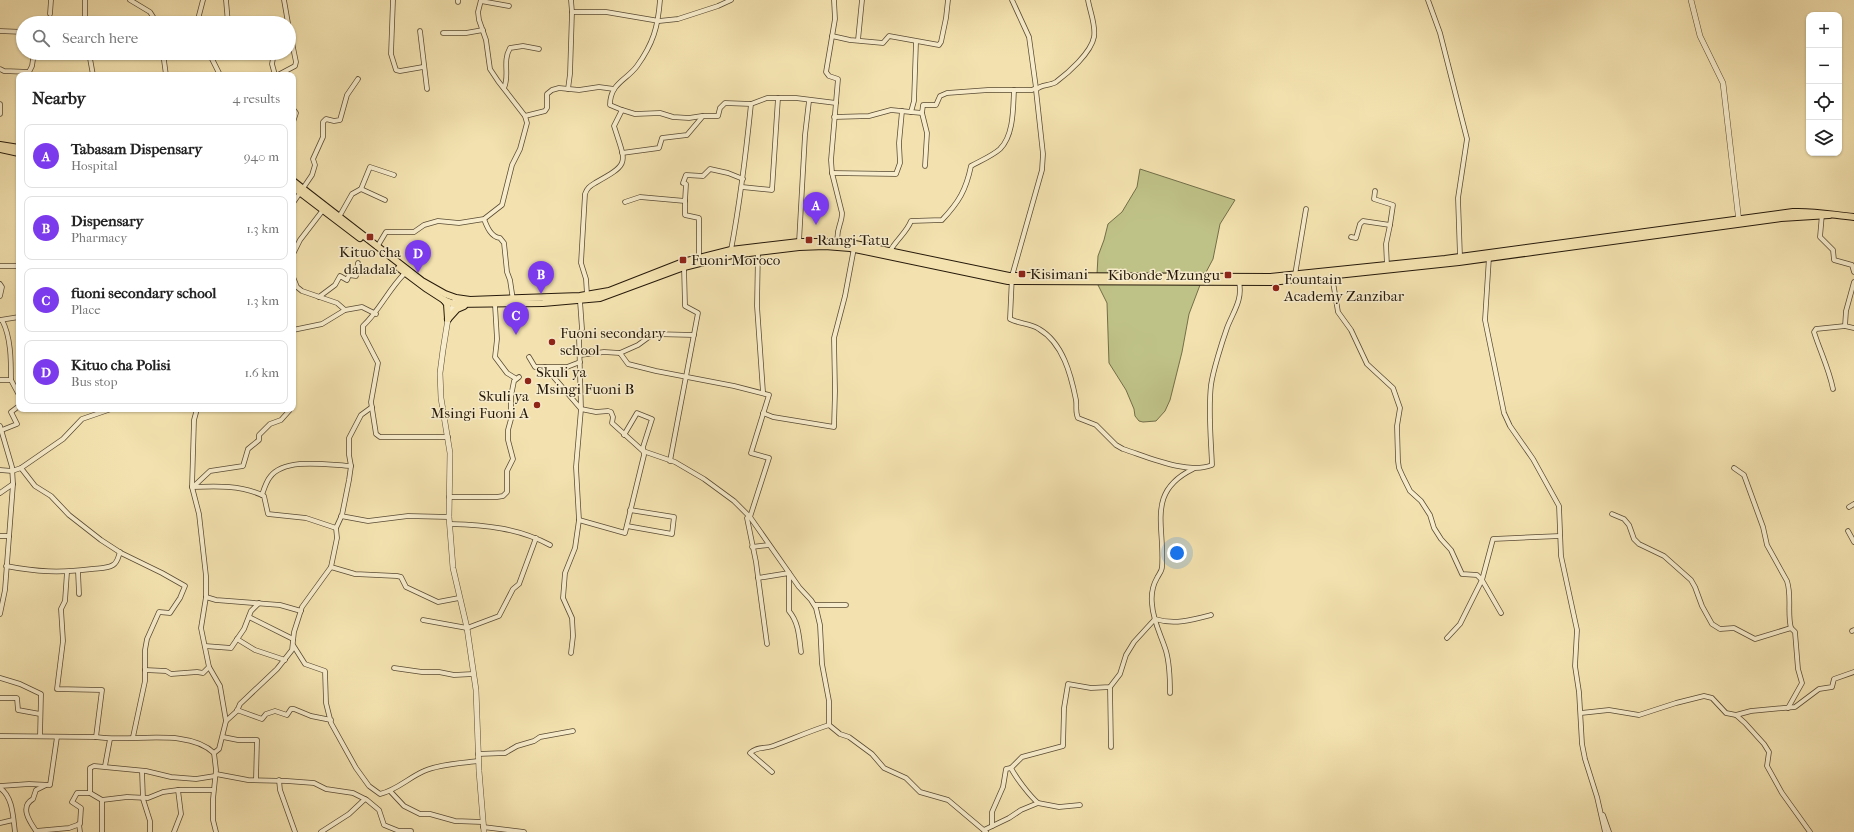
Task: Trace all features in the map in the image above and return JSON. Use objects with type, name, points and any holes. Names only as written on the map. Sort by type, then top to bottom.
[{"type":"main road","points":[[0,145],[16,148]]},
{"type":"main road","points":[[0,149],[16,152]]},
{"type":"main road","points":[[296,185],[322,210],[404,273],[444,300],[447,304],[448,319]]},
{"type":"main road","points":[[296,188],[339,217],[422,281],[455,301],[470,305],[580,301],[611,295],[684,267],[732,255],[758,251],[825,246],[855,247],[890,251],[1012,278]]},
{"type":"main road","points":[[444,300],[513,300],[587,295],[609,291],[699,258],[731,250],[799,242],[838,242],[980,276],[1048,279],[1271,282],[1332,276],[1738,221],[1822,214],[1854,217]]},
{"type":"main road","points":[[1207,280],[1295,275],[1489,255]]},
{"type":"main road","points":[[448,319],[457,309],[470,305]]},
{"type":"street","points":[[50,14],[51,0]]},
{"type":"street","points":[[84,0],[85,16]]},
{"type":"street","points":[[130,0],[150,12],[153,16]]},
{"type":"street","points":[[199,16],[203,0]]},
{"type":"street","points":[[226,0],[227,16]]},
{"type":"street","points":[[284,0],[287,16]]},
{"type":"street","points":[[393,0],[391,54],[396,70],[400,72],[423,67]]},
{"type":"street","points":[[568,90],[570,74],[571,0]]},
{"type":"street","points":[[660,0],[659,21],[653,39],[637,68],[624,78],[614,89],[610,100],[610,105],[635,114],[660,114],[689,118],[718,116],[720,108],[725,103],[751,104],[767,98],[836,103]]},
{"type":"street","points":[[572,12],[606,12],[659,21],[678,19],[718,6],[731,0]]},
{"type":"street","points":[[834,0],[835,19],[826,72],[829,76],[838,79],[834,117],[832,173],[842,213],[842,220],[836,234],[838,242]]},
{"type":"street","points":[[858,40],[862,0]]},
{"type":"street","points":[[832,36],[883,44],[889,36],[935,45],[940,44],[946,18],[948,0]]},
{"type":"street","points":[[1012,0],[1029,37],[1043,154],[1042,170],[1012,278],[1010,319],[1029,323],[1040,329],[1049,335],[1058,346],[1072,381],[1078,408],[1076,412],[1078,418],[1096,425],[1116,445],[1124,449],[1180,467],[1194,468],[1212,465],[1210,406],[1211,384],[1227,328],[1235,313],[1241,292],[1239,282]]},
{"type":"street","points":[[925,166],[927,133],[922,114],[924,105],[936,105],[938,98],[943,94],[971,91],[1032,90],[1056,82],[1082,58],[1094,37],[1088,0]]},
{"type":"street","points":[[1428,0],[1440,33],[1467,139],[1458,198],[1460,257]]},
{"type":"street","points":[[1691,0],[1700,36],[1723,83],[1738,221]]},
{"type":"street","points":[[378,247],[386,232],[414,232],[424,225],[438,221],[459,223],[484,219],[502,206],[512,165],[518,155],[526,128],[525,116],[498,82],[490,69],[486,40],[478,12],[481,1],[509,6]]},
{"type":"street","points":[[443,33],[466,33],[483,30]]},
{"type":"street","points":[[0,31],[16,32]]},
{"type":"street","points":[[420,31],[423,67],[427,89]]},
{"type":"street","points":[[911,112],[914,101],[916,42]]},
{"type":"street","points":[[504,88],[506,83],[506,55],[510,48],[523,46],[539,49]]},
{"type":"street","points":[[0,69],[9,72],[29,72],[33,60]]},
{"type":"street","points":[[91,60],[93,72]]},
{"type":"street","points":[[164,60],[166,72]]},
{"type":"street","points":[[212,60],[218,72]]},
{"type":"street","points":[[273,60],[272,64],[274,72]]},
{"type":"street","points":[[284,72],[295,66],[296,60]]},
{"type":"street","points":[[296,198],[314,168],[313,159],[322,141],[323,122],[326,119],[334,122],[340,120],[347,95],[358,79]]},
{"type":"street","points":[[525,116],[545,111],[547,94],[549,91],[559,88],[568,90],[599,87],[614,89]]},
{"type":"street","points":[[890,251],[895,242],[909,228],[911,221],[942,220],[955,206],[963,194],[967,185],[971,166],[1000,149],[1007,140],[1011,122],[1014,90]]},
{"type":"street","points":[[742,187],[772,190],[778,98]]},
{"type":"street","points":[[799,242],[805,135],[809,101]]},
{"type":"street","points":[[0,104],[0,114]]},
{"type":"street","points":[[731,250],[737,208],[742,187],[751,104]]},
{"type":"street","points":[[587,295],[586,279],[582,263],[585,194],[586,189],[618,170],[622,164],[622,153],[614,126],[622,110]]},
{"type":"street","points":[[834,117],[869,116],[891,110],[922,114]]},
{"type":"street","points":[[832,173],[896,174],[900,163],[899,143],[902,111]]},
{"type":"street","points":[[622,153],[659,148],[662,138],[687,135],[702,116]]},
{"type":"street","points":[[361,189],[370,168],[394,175]]},
{"type":"street","points":[[699,258],[699,218],[685,215],[686,184],[683,183],[686,175],[703,176],[709,170],[714,169],[743,179]]},
{"type":"street","points":[[339,217],[354,191],[361,189],[385,200]]},
{"type":"street","points":[[1375,191],[1374,199],[1393,205],[1386,244],[1387,266]]},
{"type":"street","points":[[625,202],[640,197],[685,201]]},
{"type":"street","points":[[1295,275],[1306,209]]},
{"type":"street","points":[[296,248],[300,240],[322,210]]},
{"type":"street","points":[[1822,214],[1820,237],[1833,250],[1834,260],[1853,263],[1854,272]]},
{"type":"street","points":[[484,219],[491,232],[504,242],[507,272],[510,280],[513,300]]},
{"type":"street","points":[[1351,237],[1356,238],[1360,224],[1363,221],[1390,225]]},
{"type":"street","points":[[763,413],[773,417],[834,427],[836,391],[834,338],[855,247]]},
{"type":"street","points":[[758,251],[757,306],[763,392]]},
{"type":"street","points":[[1489,255],[1485,320],[1504,413],[1510,426],[1534,459],[1560,506],[1561,556],[1565,582],[1577,630],[1575,666],[1581,713],[1584,759],[1605,832]]},
{"type":"street","points":[[319,297],[335,285],[340,276],[347,280],[349,275],[356,276],[358,262]]},
{"type":"street","points":[[0,266],[16,266]]},
{"type":"street","points":[[670,460],[698,313],[685,306],[684,267]]},
{"type":"street","points":[[404,273],[393,285],[376,314],[363,326],[363,334],[378,363],[372,407],[376,434],[380,438],[448,437]]},
{"type":"street","points":[[1332,276],[1338,312],[1351,330],[1367,364],[1393,388],[1400,408],[1397,426],[1399,468],[1410,491],[1421,501],[1430,515],[1434,528],[1451,550],[1462,574],[1477,575],[1482,580],[1501,613]]},
{"type":"street","points":[[1844,326],[1846,310],[1854,282]]},
{"type":"street","points":[[0,284],[2,287],[0,296]]},
{"type":"street","points":[[296,284],[297,287],[319,297],[337,303],[345,310]]},
{"type":"street","points":[[455,301],[448,319],[440,373],[441,398],[450,453],[449,517],[453,568],[467,628],[476,690],[478,761],[483,827]]},
{"type":"street","points":[[571,653],[573,636],[572,618],[563,598],[567,567],[575,548],[579,520],[576,467],[580,409],[579,338],[582,329],[580,301]]},
{"type":"street","points":[[449,496],[497,497],[503,496],[507,492],[507,471],[513,459],[508,440],[508,430],[511,396],[514,381],[517,377],[507,373],[495,357],[497,339],[495,305]]},
{"type":"street","points":[[296,329],[322,324],[345,310],[362,307],[376,314]]},
{"type":"street","points":[[16,318],[1,320],[6,327],[9,340],[11,380],[16,389]]},
{"type":"street","points":[[1833,388],[1830,375],[1826,370],[1814,332],[1816,329],[1844,326],[1854,328]]},
{"type":"street","points":[[580,355],[604,352],[620,353],[638,345],[653,334],[694,335]]},
{"type":"street","points":[[620,353],[628,364],[763,392],[769,395],[751,452],[769,458],[750,517],[747,518],[756,562],[767,644]]},
{"type":"street","points":[[529,357],[535,366],[545,367],[567,367],[580,362]]},
{"type":"street","points":[[545,367],[580,409],[596,412],[608,410],[613,416],[612,423],[643,451],[670,460],[704,479],[734,501],[750,517],[799,587],[815,605],[820,625],[822,664],[829,701],[829,725]]},
{"type":"street","points":[[0,380],[11,380]]},
{"type":"street","points":[[226,721],[237,710],[240,704],[285,660],[292,650],[293,639],[301,611],[331,567],[337,538],[336,528],[341,516],[351,466],[349,455],[349,438],[361,415],[372,407]]},
{"type":"street","points":[[0,614],[5,590],[13,484],[12,471],[1,428],[17,424],[11,412],[16,408]]},
{"type":"street","points":[[0,470],[12,471],[20,468],[63,439],[82,419],[95,416],[100,412]]},
{"type":"street","points":[[196,412],[194,420],[192,487],[199,514],[206,576],[206,597],[201,628],[209,667],[220,686],[226,721],[219,749],[214,753]]},
{"type":"street","points":[[192,487],[210,471],[242,466],[248,449],[259,440],[259,435],[270,424],[281,420],[288,412]]},
{"type":"street","points":[[579,520],[625,533],[644,455],[643,451],[652,419],[637,413],[624,435]]},
{"type":"street","points":[[262,494],[270,477],[286,465],[321,464],[351,466]]},
{"type":"street","points":[[20,468],[35,486],[51,496],[74,520],[120,552],[185,586],[180,598],[170,613],[159,612],[147,639],[145,650],[145,681],[133,737]]},
{"type":"street","points":[[1170,693],[1168,662],[1154,618],[1152,603],[1153,587],[1162,569],[1160,514],[1163,500],[1170,485],[1180,475],[1194,468]]},
{"type":"street","points":[[1734,468],[1744,475],[1763,527],[1767,545],[1789,586],[1788,611],[1791,628],[1795,632],[1798,669],[1802,683],[1788,708]]},
{"type":"street","points":[[0,493],[13,484]]},
{"type":"street","points":[[192,487],[223,485],[256,492],[264,496],[268,514],[306,518],[336,528]]},
{"type":"street","points":[[1849,507],[1854,504]]},
{"type":"street","points":[[627,526],[672,534],[674,517],[630,510]]},
{"type":"street","points":[[1612,514],[1624,519],[1630,525],[1634,539],[1639,544],[1664,556],[1691,580],[1702,606],[1712,624],[1720,630],[1734,628],[1755,640],[1791,628]]},
{"type":"street","points":[[341,516],[368,521],[408,516],[449,517]]},
{"type":"street","points":[[450,524],[487,525],[528,534],[550,545]]},
{"type":"street","points":[[1848,532],[1854,542]]},
{"type":"street","points":[[0,536],[9,536]]},
{"type":"street","points":[[1447,638],[1460,624],[1482,580],[1493,539],[1560,536]]},
{"type":"street","points":[[423,620],[467,628],[499,616],[513,589],[519,584],[536,538]]},
{"type":"street","points":[[752,547],[769,544]]},
{"type":"street","points":[[6,566],[38,572],[78,571],[113,565],[117,562],[120,552]]},
{"type":"street","points":[[331,567],[355,574],[401,577],[403,584],[409,589],[438,602],[459,598]]},
{"type":"street","points":[[78,571],[79,594]]},
{"type":"street","points":[[67,572],[65,602],[61,609],[63,640],[57,689],[102,690],[96,737]]},
{"type":"street","points":[[758,578],[789,573]]},
{"type":"street","points":[[789,573],[789,612],[794,618],[799,631],[801,652]]},
{"type":"street","points":[[206,597],[259,604],[280,605],[301,611]]},
{"type":"street","points":[[205,646],[231,648],[244,629],[251,611],[259,604]]},
{"type":"street","points":[[815,605],[846,604]]},
{"type":"street","points":[[1154,618],[1165,622],[1189,622],[1212,615]]},
{"type":"street","points":[[249,617],[293,639]]},
{"type":"street","points":[[1111,747],[1110,687],[1120,674],[1126,655],[1134,642],[1154,618]]},
{"type":"street","points":[[237,639],[255,650],[285,660]]},
{"type":"street","points":[[293,645],[305,664],[325,671],[326,703],[331,720],[356,768],[369,786],[380,794],[390,791],[424,770],[446,765],[478,761]]},
{"type":"street","points":[[145,670],[166,671],[171,674],[202,673],[209,667]]},
{"type":"street","points":[[394,668],[422,672],[439,672],[454,675],[473,674]]},
{"type":"street","points":[[1581,713],[1610,710],[1639,715],[1704,696],[1712,698],[1726,713],[1736,715],[1752,711],[1795,707],[1819,690],[1832,687],[1834,679],[1854,672]]},
{"type":"street","points":[[0,678],[23,685],[41,694],[40,736]]},
{"type":"street","points":[[992,826],[992,812],[1003,787],[1006,769],[1011,768],[1022,756],[1063,746],[1064,708],[1068,684],[1091,688],[1110,687]]},
{"type":"street","points":[[0,698],[17,698],[18,710],[40,714]]},
{"type":"street","points":[[237,710],[262,719],[266,714],[275,710],[287,715],[291,709],[294,709],[311,716],[331,720]]},
{"type":"street","points":[[1736,715],[1764,744],[1769,752],[1767,766],[1782,793],[1810,832]]},
{"type":"street","points":[[772,772],[750,752],[754,748],[772,747],[792,737],[829,725]]},
{"type":"street","points":[[829,725],[840,734],[849,738],[872,754],[884,768],[906,778],[920,792],[948,800],[985,831],[1021,810],[1038,803],[1055,807],[1080,805]]},
{"type":"street","points":[[478,754],[504,753],[516,746],[534,741],[540,737],[573,731]]},
{"type":"street","points":[[0,736],[96,737],[110,739],[133,737],[179,738],[202,746],[214,753]]},
{"type":"street","points":[[56,737],[55,761],[50,785],[46,785],[36,790],[33,799],[30,801],[26,809],[26,817],[36,831],[69,828],[80,824]]},
{"type":"street","points":[[223,737],[238,740],[257,740],[256,779]]},
{"type":"street","points":[[105,766],[110,739]]},
{"type":"street","points":[[214,753],[215,775],[213,790],[213,820],[216,832]]},
{"type":"street","points":[[90,793],[90,768],[94,766],[142,771],[171,777],[196,779],[204,776],[215,775],[248,780],[279,780],[314,784],[326,789],[353,793],[366,799],[379,810],[384,825],[399,831],[411,831]]},
{"type":"street","points":[[1011,768],[1016,779],[1038,803]]},
{"type":"street","points":[[142,771],[143,799],[150,821],[150,832]]},
{"type":"street","points":[[279,780],[280,790],[295,832]]},
{"type":"street","points":[[0,787],[46,785]]},
{"type":"street","points":[[0,787],[7,794],[10,801],[15,832]]},
{"type":"street","points":[[80,832],[81,808],[72,802],[77,793],[90,793],[102,800],[127,798],[143,799],[153,797],[163,792],[178,790],[213,790]]},
{"type":"street","points":[[174,832],[181,814],[178,790]]},
{"type":"street","points":[[390,791],[404,806],[420,814],[430,814],[483,827],[524,832]]},
{"type":"street","points":[[321,832],[349,814],[366,799]]},
{"type":"street","points":[[102,800],[102,832]]},
{"type":"street","points":[[1598,804],[1609,832]]},
{"type":"street","points":[[0,823],[14,820]]},
{"type":"green space","name":"Kibonde Mzungu","points":[[1140,169],[1235,200],[1220,224],[1213,259],[1204,276],[1097,274],[1098,256],[1108,224],[1122,212],[1137,187]]},
{"type":"green space","name":"Kibonde Mzungu","points":[[1097,283],[1200,285],[1189,314],[1182,352],[1170,400],[1165,411],[1156,421],[1139,421],[1135,416],[1134,409],[1126,390],[1109,363],[1107,303]]},
{"type":"place","name":"Tabasam Dispensary","points":[[816,225]]},
{"type":"place","name":"Kituo cha daladala","points":[[370,237]]},
{"type":"place","name":"Rangi Tatu","points":[[809,240]]},
{"type":"place","name":"Fuoni Moroco","points":[[683,260]]},
{"type":"place","name":"Kituo cha Polisi","points":[[418,273]]},
{"type":"place","name":"Kisimani","points":[[1022,274]]},
{"type":"place","name":"Kibonde Mzungu","points":[[1228,275]]},
{"type":"place","name":"Fountain Academy Zanzibar","points":[[1276,288]]},
{"type":"place","name":"Dispensary","points":[[541,294]]},
{"type":"place","name":"fuoni secondary school","points":[[516,335]]},
{"type":"place","name":"Fuoni secondary school","points":[[552,342]]},
{"type":"place","name":"Skuli ya Msingi Fuoni B","points":[[528,381]]},
{"type":"place","name":"Skuli ya Msingi Fuoni A","points":[[537,405]]}]
